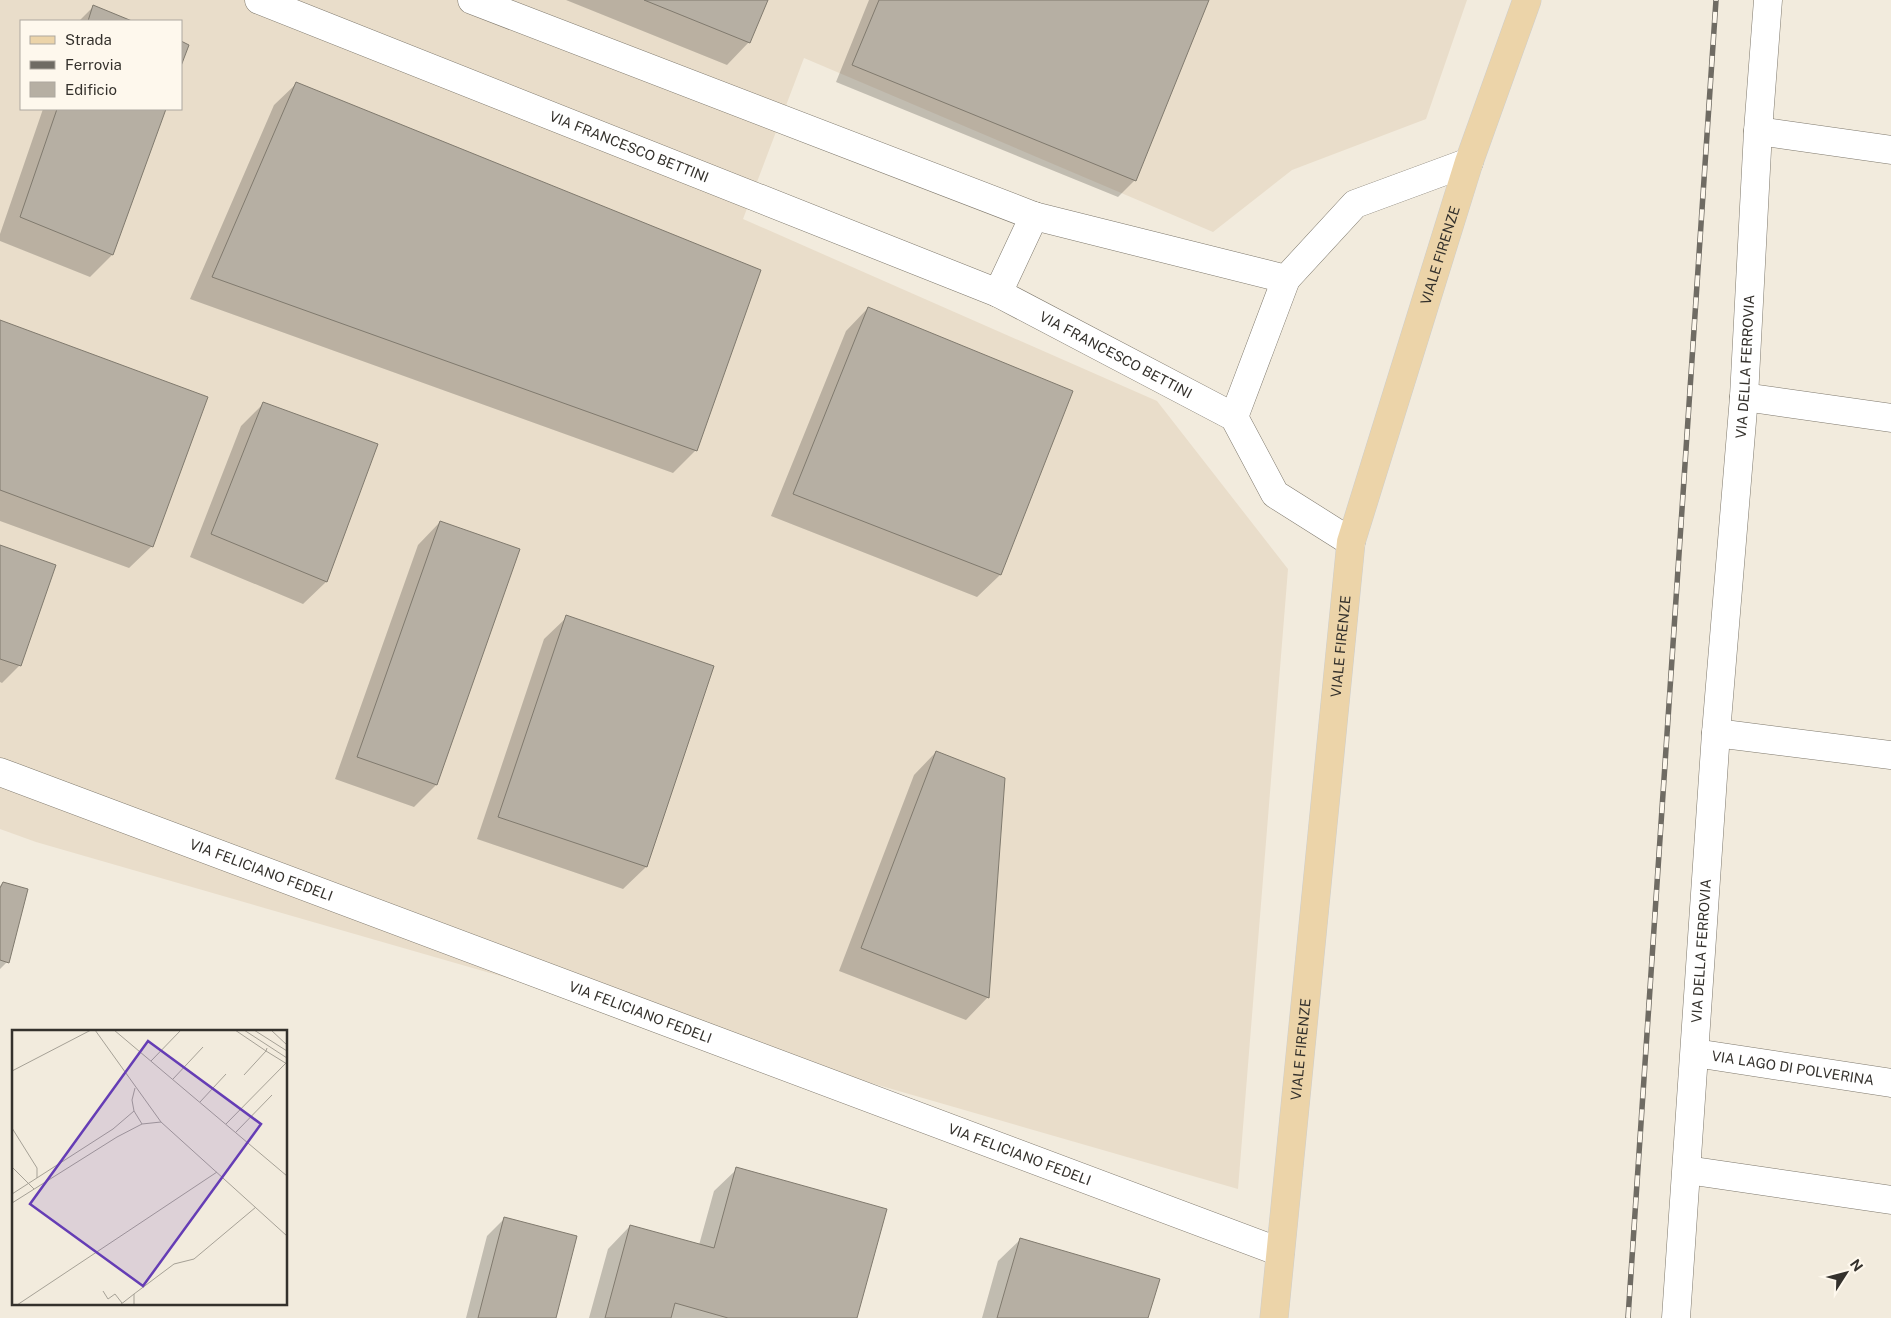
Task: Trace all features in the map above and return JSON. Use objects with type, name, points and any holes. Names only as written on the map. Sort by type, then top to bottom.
[{"type":"main road","name":"VIALE FIRENZE","points":[[1274,1318],[1351,542],[1469,162],[1527,0]]},
{"type":"street","name":"VIA FRANCESCO BETTINI","points":[[259,0],[998,293],[1234,416]]},
{"type":"street","points":[[472,0],[1034,216],[1286,279]]},
{"type":"street","name":"VIA DELLA FERROVIA","points":[[1676,1318],[1716,732],[1744,397],[1758,131],[1768,0]]},
{"type":"street","points":[[1758,131],[1891,150]]},
{"type":"street","points":[[1351,542],[1275,494],[1234,416],[1286,279],[1355,204],[1469,162]]},
{"type":"street","points":[[998,293],[1034,216]]},
{"type":"street","points":[[1744,397],[1891,418]]},
{"type":"street","points":[[1716,732],[1891,755]]},
{"type":"street","name":"VIA FELICIANO FEDELI","points":[[0,772],[1280,1252]]},
{"type":"street","name":"VIA LAGO DI POLVERINA","points":[[1694,1053],[1891,1083]]},
{"type":"street","points":[[1687,1170],[1891,1200]]},
{"type":"shaded area","points":[[0,0],[1467,0],[1426,119],[1292,170],[1213,232],[804,58],[743,219],[1157,401],[1288,569],[1238,1189],[36,842],[0,829]]},
{"type":"building","points":[[644,0],[768,0],[750,43]]},
{"type":"building","points":[[879,0],[1209,0],[1136,181],[852,65]]},
{"type":"building","points":[[93,5],[130,20],[88,20]]},
{"type":"building","points":[[182,42],[189,45],[182,63]]},
{"type":"building","points":[[296,82],[761,270],[697,451],[212,277]]},
{"type":"building","points":[[57,110],[166,110],[113,255],[20,217]]},
{"type":"building","points":[[868,307],[1073,391],[1001,575],[793,494]]},
{"type":"building","points":[[0,320],[208,397],[153,547],[0,490]]},
{"type":"building","points":[[263,402],[378,444],[327,582],[211,534]]},
{"type":"building","points":[[440,521],[520,549],[437,785],[357,757]]},
{"type":"building","points":[[0,545],[56,565],[21,666],[0,659]]},
{"type":"building","points":[[566,615],[714,666],[647,867],[498,817]]},
{"type":"building","points":[[936,751],[1005,778],[989,998],[861,948]]},
{"type":"building","points":[[3,882],[28,889],[9,963],[0,960],[0,888]]},
{"type":"building","points":[[736,1167],[887,1209],[857,1318],[728,1318],[675,1303],[671,1318],[605,1318],[630,1225],[714,1248]]},
{"type":"building","points":[[504,1217],[577,1236],[556,1318],[478,1318]]},
{"type":"building","points":[[1020,1238],[1160,1279],[1148,1318],[997,1318]]},
{"type":"railway","points":[[1628,1318],[1716,0]]}]
